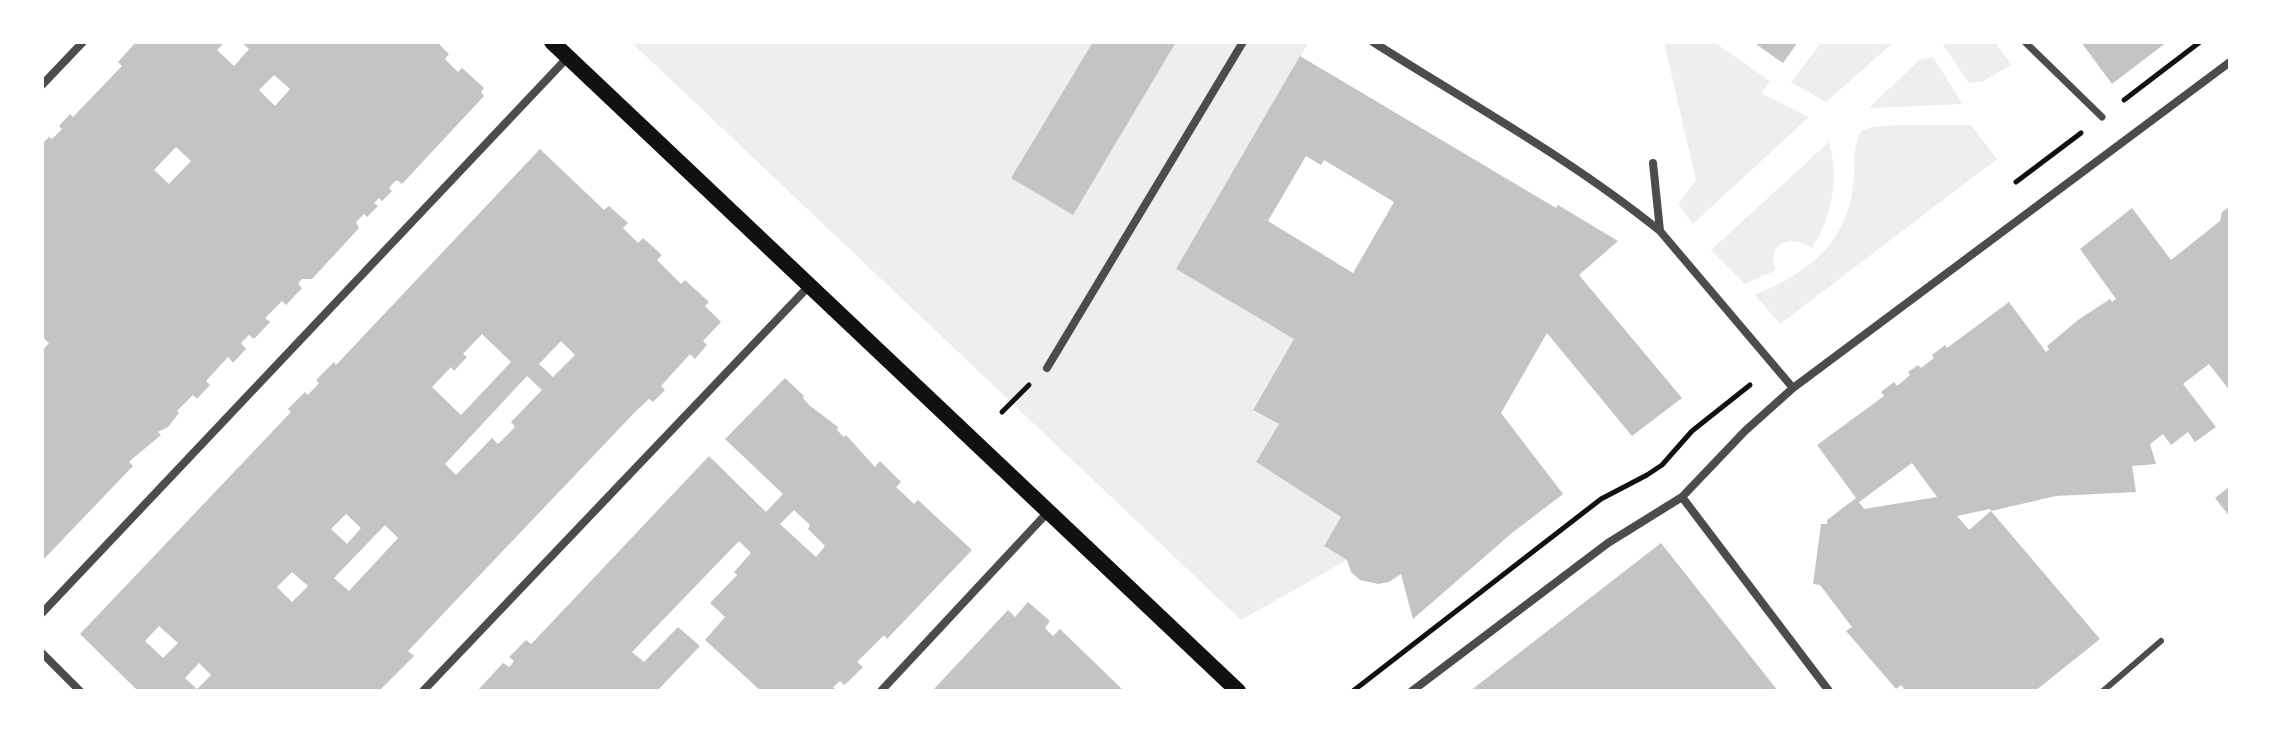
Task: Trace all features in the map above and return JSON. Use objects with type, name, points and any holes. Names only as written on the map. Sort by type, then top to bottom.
[{"type":"main road","points":[[552,42],[1238,691]]},
{"type":"street","points":[[42,85],[83,42]]},
{"type":"street","points":[[1047,368],[1243,42]]},
{"type":"street","points":[[1373,42],[1567,164],[1660,231],[1793,388]]},
{"type":"street","points":[[2025,42],[2102,117]]},
{"type":"street","points":[[42,613],[568,57]]},
{"type":"street","points":[[1412,691],[1608,543],[1682,497],[1745,431],[1793,388],[2230,62]]},
{"type":"street","points":[[1653,163],[1660,231]]},
{"type":"street","points":[[423,691],[809,286]]},
{"type":"street","points":[[1682,497],[1829,691]]},
{"type":"street","points":[[881,691],[1048,512]]},
{"type":"street","points":[[42,653],[80,691]]},
{"type":"lane","points":[[2103,691],[2161,641]]},
{"type":"shaded area","points":[[631,42],[1309,42],[1176,269],[1294,339],[1253,409],[1279,424],[1256,462],[1341,517],[1324,546],[1347,560],[1241,620]]},
{"type":"shaded area","points":[[1664,42],[1714,42],[1770,81],[1761,93],[1809,117],[1693,224],[1678,205],[1696,180]]},
{"type":"shaded area","points":[[1822,42],[1894,42],[1826,102],[1791,82]]},
{"type":"shaded area","points":[[1944,42],[1995,42],[2012,65],[1983,81],[1969,83],[1943,45]]},
{"type":"shaded area","points":[[1933,57],[1963,104],[1869,108],[1919,60]]},
{"type":"shaded area","points":[[1901,125],[1971,125],[1997,159],[1780,324],[1755,295],[1809,265],[1835,237],[1851,200],[1855,148],[1862,130]]},
{"type":"shaded area","points":[[1829,142],[1834,170],[1832,196],[1825,222],[1812,248],[1796,241],[1782,243],[1774,253],[1776,270],[1745,284],[1711,250]]},
{"type":"building","points":[[136,42],[225,42],[217,50],[234,66],[249,49],[241,42],[437,42],[449,54],[445,59],[458,72],[462,68],[484,88],[481,92],[484,96],[402,184],[397,180],[394,182],[389,188],[392,191],[382,201],[379,198],[374,203],[378,206],[367,217],[364,214],[356,222],[359,228],[312,279],[302,279],[298,284],[302,288],[286,305],[282,301],[265,318],[270,322],[254,339],[249,335],[241,343],[246,349],[233,363],[228,357],[206,381],[210,385],[197,399],[193,395],[177,411],[179,413],[168,427],[158,432],[161,435],[129,462],[133,466],[42,561],[42,351],[49,343],[42,337],[42,144],[49,137],[52,139],[70,114],[73,117],[122,66],[118,62]],"holes":[[[274,75],[290,89],[275,106],[259,90]],[[176,147],[191,161],[169,184],[154,170]]]},
{"type":"building","points":[[1093,42],[1176,42],[1073,215],[1011,178]]},
{"type":"building","points":[[1753,42],[1798,42],[1783,63]]},
{"type":"building","points":[[2081,42],[2167,42],[2112,84]]},
{"type":"building","points":[[1300,56],[1556,208],[1558,205],[1618,241],[1579,275],[1682,398],[1632,436],[1547,333],[1501,413],[1563,494],[1512,533],[1413,619],[1401,574],[1389,582],[1378,584],[1360,580],[1351,572],[1347,560],[1324,546],[1341,517],[1256,462],[1279,424],[1253,410],[1294,339],[1176,269]],"holes":[[[1306,156],[1321,165],[1324,160],[1394,202],[1353,273],[1268,221]]]},
{"type":"building","points":[[540,149],[604,210],[609,206],[628,223],[623,228],[638,243],[643,238],[662,255],[657,260],[681,284],[685,280],[709,302],[705,306],[721,322],[703,341],[707,345],[695,359],[690,354],[661,386],[665,390],[653,402],[649,399],[635,412],[459,597],[408,651],[414,656],[379,691],[138,691],[80,634],[291,412],[288,409],[305,392],[308,395],[319,383],[316,380],[334,362],[336,365]],"holes":[[[482,334],[511,362],[461,415],[432,387],[451,367],[454,371],[467,357],[463,354]],[[561,341],[575,355],[553,377],[539,364]],[[527,376],[542,390],[511,422],[515,427],[498,444],[492,438],[456,475],[445,464]],[[346,514],[361,528],[347,544],[331,529]],[[385,525],[398,538],[349,591],[334,578]],[[292,572],[308,586],[292,602],[277,587]],[[159,626],[178,643],[163,658],[145,641]],[[199,663],[211,675],[197,689],[185,678]]]},
{"type":"building","points":[[2230,206],[2230,391],[2209,364],[2183,384],[2216,427],[2195,442],[2188,432],[2171,445],[2163,434],[2150,444],[2156,464],[2132,466],[2136,492],[2056,496],[1991,511],[2100,639],[2035,691],[1906,691],[1901,685],[1896,689],[1846,631],[1852,627],[1820,585],[1813,584],[1821,524],[1827,524],[1827,520],[1856,498],[1817,445],[1884,396],[1881,392],[1894,382],[1897,386],[1910,375],[1908,372],[1918,365],[1921,368],[1945,345],[1947,348],[2009,302],[2046,352],[2049,349],[2047,346],[2078,320],[2110,299],[2112,302],[2116,299],[2080,249],[2132,208],[2171,260],[2220,221],[2222,212]],"holes":[[[1912,463],[1937,497],[1864,509],[1859,502]],[[1990,509],[1991,511],[1969,530],[1957,516]]]},
{"type":"building","points":[[785,378],[809,405],[838,427],[837,430],[844,437],[846,435],[875,467],[880,461],[901,482],[896,487],[914,504],[918,500],[972,550],[887,639],[884,635],[857,662],[863,667],[849,681],[844,685],[840,681],[833,687],[837,691],[761,691],[705,640],[725,617],[710,603],[737,575],[734,572],[751,553],[739,541],[632,652],[644,662],[678,627],[700,646],[657,691],[477,691],[503,663],[509,667],[512,664],[514,661],[509,657],[526,640],[531,644],[536,639],[709,456],[766,512],[783,494],[725,439]],"holes":[[[794,510],[810,525],[808,529],[825,546],[816,557],[780,524]]]},
{"type":"building","points":[[2230,486],[2230,517],[2215,498]]},
{"type":"building","points":[[1661,543],[1778,691],[1470,691]]},
{"type":"building","points":[[1028,602],[1050,621],[1045,628],[1053,636],[1060,629],[1124,691],[932,691],[1008,610],[1015,617]]}]
